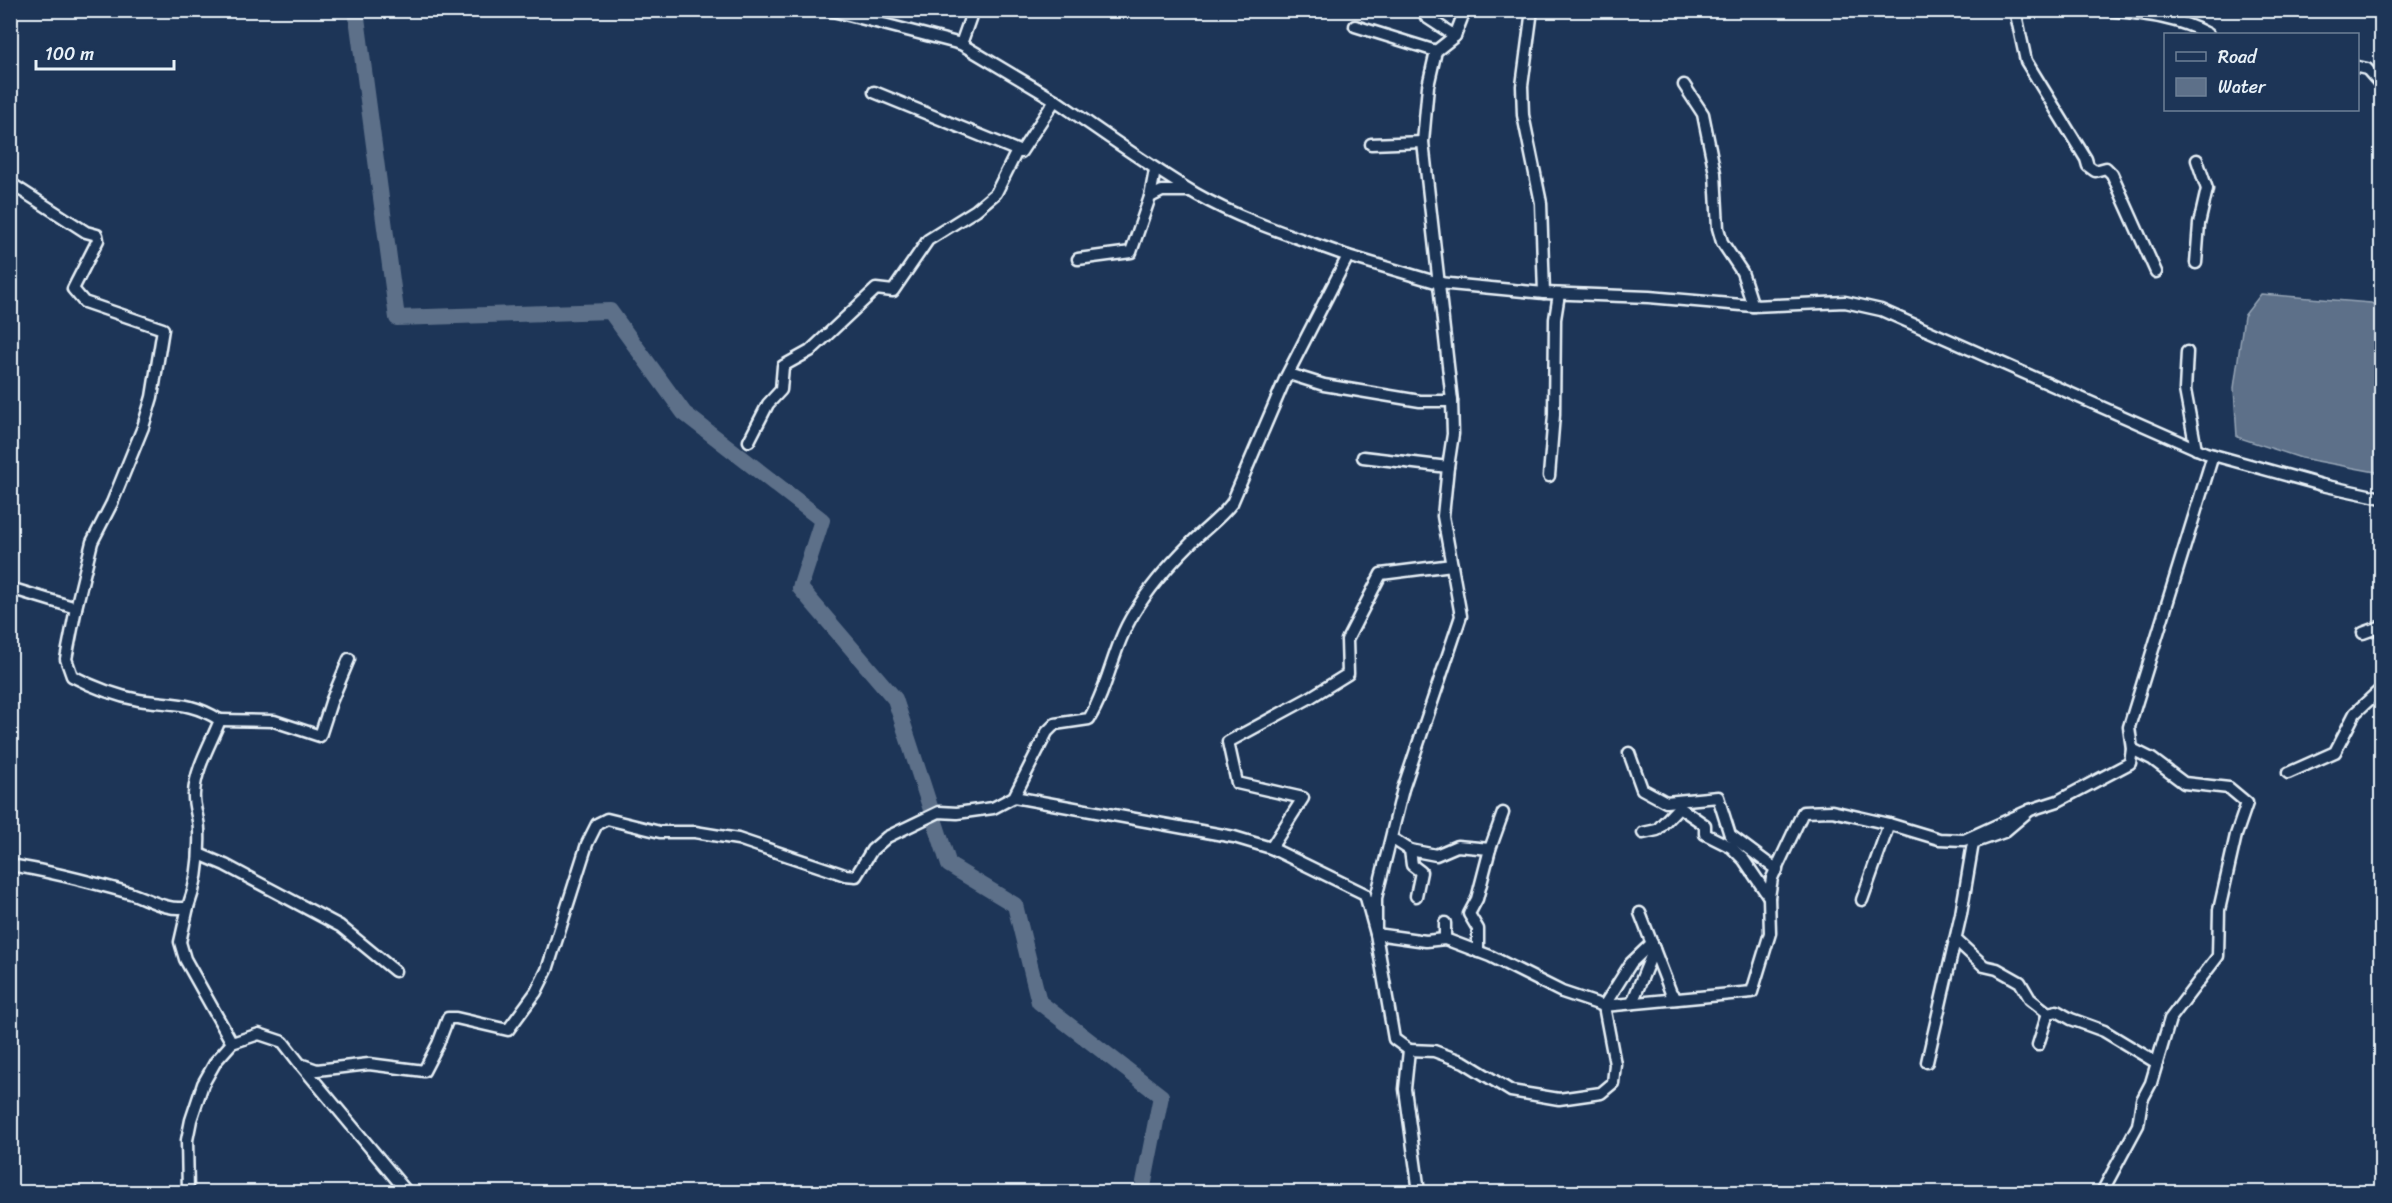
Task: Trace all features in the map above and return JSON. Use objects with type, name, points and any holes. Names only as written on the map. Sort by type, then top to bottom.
[{"type":"street","points":[[829,10],[961,44],[1055,100],[1155,170],[1193,192],[1258,224],[1348,256],[1439,283],[1544,293],[1649,297],[1753,306],[1845,302],[1863,304],[2196,449],[2322,485],[2382,498]]},
{"type":"street","points":[[1426,10],[1426,17],[1455,36]]},
{"type":"street","points":[[1376,934],[1376,898],[1403,789],[1461,616],[1443,516],[1453,434],[1452,401],[1423,142],[1428,86],[1436,51],[1455,36],[1465,10]]},
{"type":"street","points":[[1532,10],[1522,86],[1523,115],[1541,203],[1544,293]]},
{"type":"street","points":[[2015,10],[2026,61],[2086,159],[2088,166],[2095,171],[2106,168],[2112,174],[2156,272]]},
{"type":"street","points":[[2108,10],[2157,16],[2190,24],[2206,33]]},
{"type":"street","points":[[961,44],[972,12]]},
{"type":"street","points":[[1354,26],[1436,51]]},
{"type":"street","points":[[2359,67],[2367,69],[2382,86]]},
{"type":"street","points":[[1684,85],[1703,114],[1715,173],[1718,228],[1722,242],[1742,272],[1753,306]]},
{"type":"street","points":[[874,92],[1021,152],[1055,100]]},
{"type":"street","points":[[1371,144],[1423,142]]},
{"type":"street","points":[[749,441],[768,404],[781,390],[783,366],[810,351],[876,289],[893,291],[928,240],[976,210],[996,193],[1017,150]]},
{"type":"street","points":[[2196,263],[2199,224],[2207,189],[2197,160]]},
{"type":"street","points":[[1078,259],[1131,252],[1150,197],[1155,170]]},
{"type":"street","points":[[10,183],[86,232],[97,236],[98,240],[73,289],[84,302],[163,329],[152,397],[143,427],[112,504],[92,542],[66,659],[72,676],[93,687],[137,699],[190,705],[220,720],[274,721],[320,736],[349,659]]},
{"type":"street","points":[[1150,197],[1162,191],[1193,192]]},
{"type":"street","points":[[300,1064],[317,1070],[369,1064],[424,1071],[448,1018],[508,1030],[536,992],[547,970],[587,844],[597,824],[607,819],[660,832],[695,832],[738,838],[845,875],[856,876],[872,850],[887,837],[939,812],[957,813],[993,808],[1014,797],[1047,732],[1055,724],[1089,719],[1098,705],[1116,649],[1133,614],[1161,574],[1190,543],[1220,519],[1232,503],[1260,434],[1348,256]]},
{"type":"street","points":[[1549,476],[1554,415],[1555,319],[1559,294]]},
{"type":"street","points":[[2187,352],[2185,390],[2196,449]]},
{"type":"street","points":[[1289,374],[1324,385],[1420,401],[1452,401]]},
{"type":"street","points":[[1376,934],[1426,941],[1444,939],[1490,956],[1562,993],[1604,1006],[1752,992],[1770,933],[1769,897],[1772,878],[1778,870],[1803,812],[1833,811],[1939,839],[1964,840],[2030,810],[2058,801],[2130,763],[2132,749],[2129,727],[2213,455]]},
{"type":"street","points":[[1363,457],[1448,467]]},
{"type":"street","points":[[1271,848],[1303,798],[1237,783],[1228,742],[1348,674],[1347,640],[1381,574],[1452,565]]},
{"type":"street","points":[[10,588],[76,608]]},
{"type":"street","points":[[2363,633],[2382,626]]},
{"type":"street","points":[[2288,773],[2335,752],[2355,713],[2382,688]]},
{"type":"street","points":[[220,720],[193,795],[199,831],[199,854],[196,887],[188,907],[180,942],[185,959],[232,1043]]},
{"type":"street","points":[[2102,1192],[2138,1125],[2142,1100],[2157,1063],[2170,1019],[2218,956],[2219,910],[2236,835],[2247,803],[2229,788],[2184,783],[2152,759],[2132,749]]},
{"type":"street","points":[[1629,753],[1642,789],[1666,802],[1718,797],[1730,835],[1778,870]]},
{"type":"street","points":[[1014,797],[1234,837],[1271,848],[1365,894],[1376,934],[1394,1039],[1409,1050],[1434,1051],[1464,1062],[1511,1091],[1559,1099],[1601,1093],[1613,1083],[1615,1064],[1604,1006],[1631,963],[1653,946]]},
{"type":"street","points":[[1643,833],[1657,830],[1679,807],[1705,825],[1706,834],[1731,847],[1744,860],[1769,897]]},
{"type":"street","points":[[1927,1062],[1956,940],[1973,843],[2004,832],[2030,810]]},
{"type":"street","points":[[1478,952],[1478,929],[1469,914],[1477,899],[1490,849],[1503,813]]},
{"type":"street","points":[[1862,900],[1889,824]]},
{"type":"street","points":[[1391,840],[1410,850],[1436,855],[1457,846],[1490,849]]},
{"type":"street","points":[[1410,850],[1412,865],[1421,872],[1416,896]]},
{"type":"street","points":[[199,854],[225,865],[340,926],[395,970]]},
{"type":"street","points":[[10,865],[79,879],[130,893],[178,910],[188,907]]},
{"type":"street","points":[[1640,913],[1671,993],[1677,999]]},
{"type":"street","points":[[1444,939],[1445,923]]},
{"type":"street","points":[[1956,940],[1984,966],[1997,969],[2020,982],[2030,999],[2048,1013]]},
{"type":"street","points":[[1632,1004],[1653,946]]},
{"type":"street","points":[[2048,1013],[2057,1011],[2103,1031],[2157,1063]]},
{"type":"street","points":[[2038,1045],[2048,1013]]},
{"type":"street","points":[[188,1192],[187,1140],[203,1084],[216,1061],[232,1043],[259,1034],[283,1042],[407,1192]]},
{"type":"street","points":[[1409,1050],[1405,1089],[1419,1192]]},
{"type":"water","points":[[2261,294],[2371,303],[2381,308],[2381,473],[2301,458],[2237,437],[2234,388],[2244,316]]},
{"type":"waterway","points":[[356,10],[397,318],[610,311],[684,413],[822,520],[800,588],[895,699],[949,865],[1015,905],[1039,1002],[1161,1096],[1142,1192]]}]
